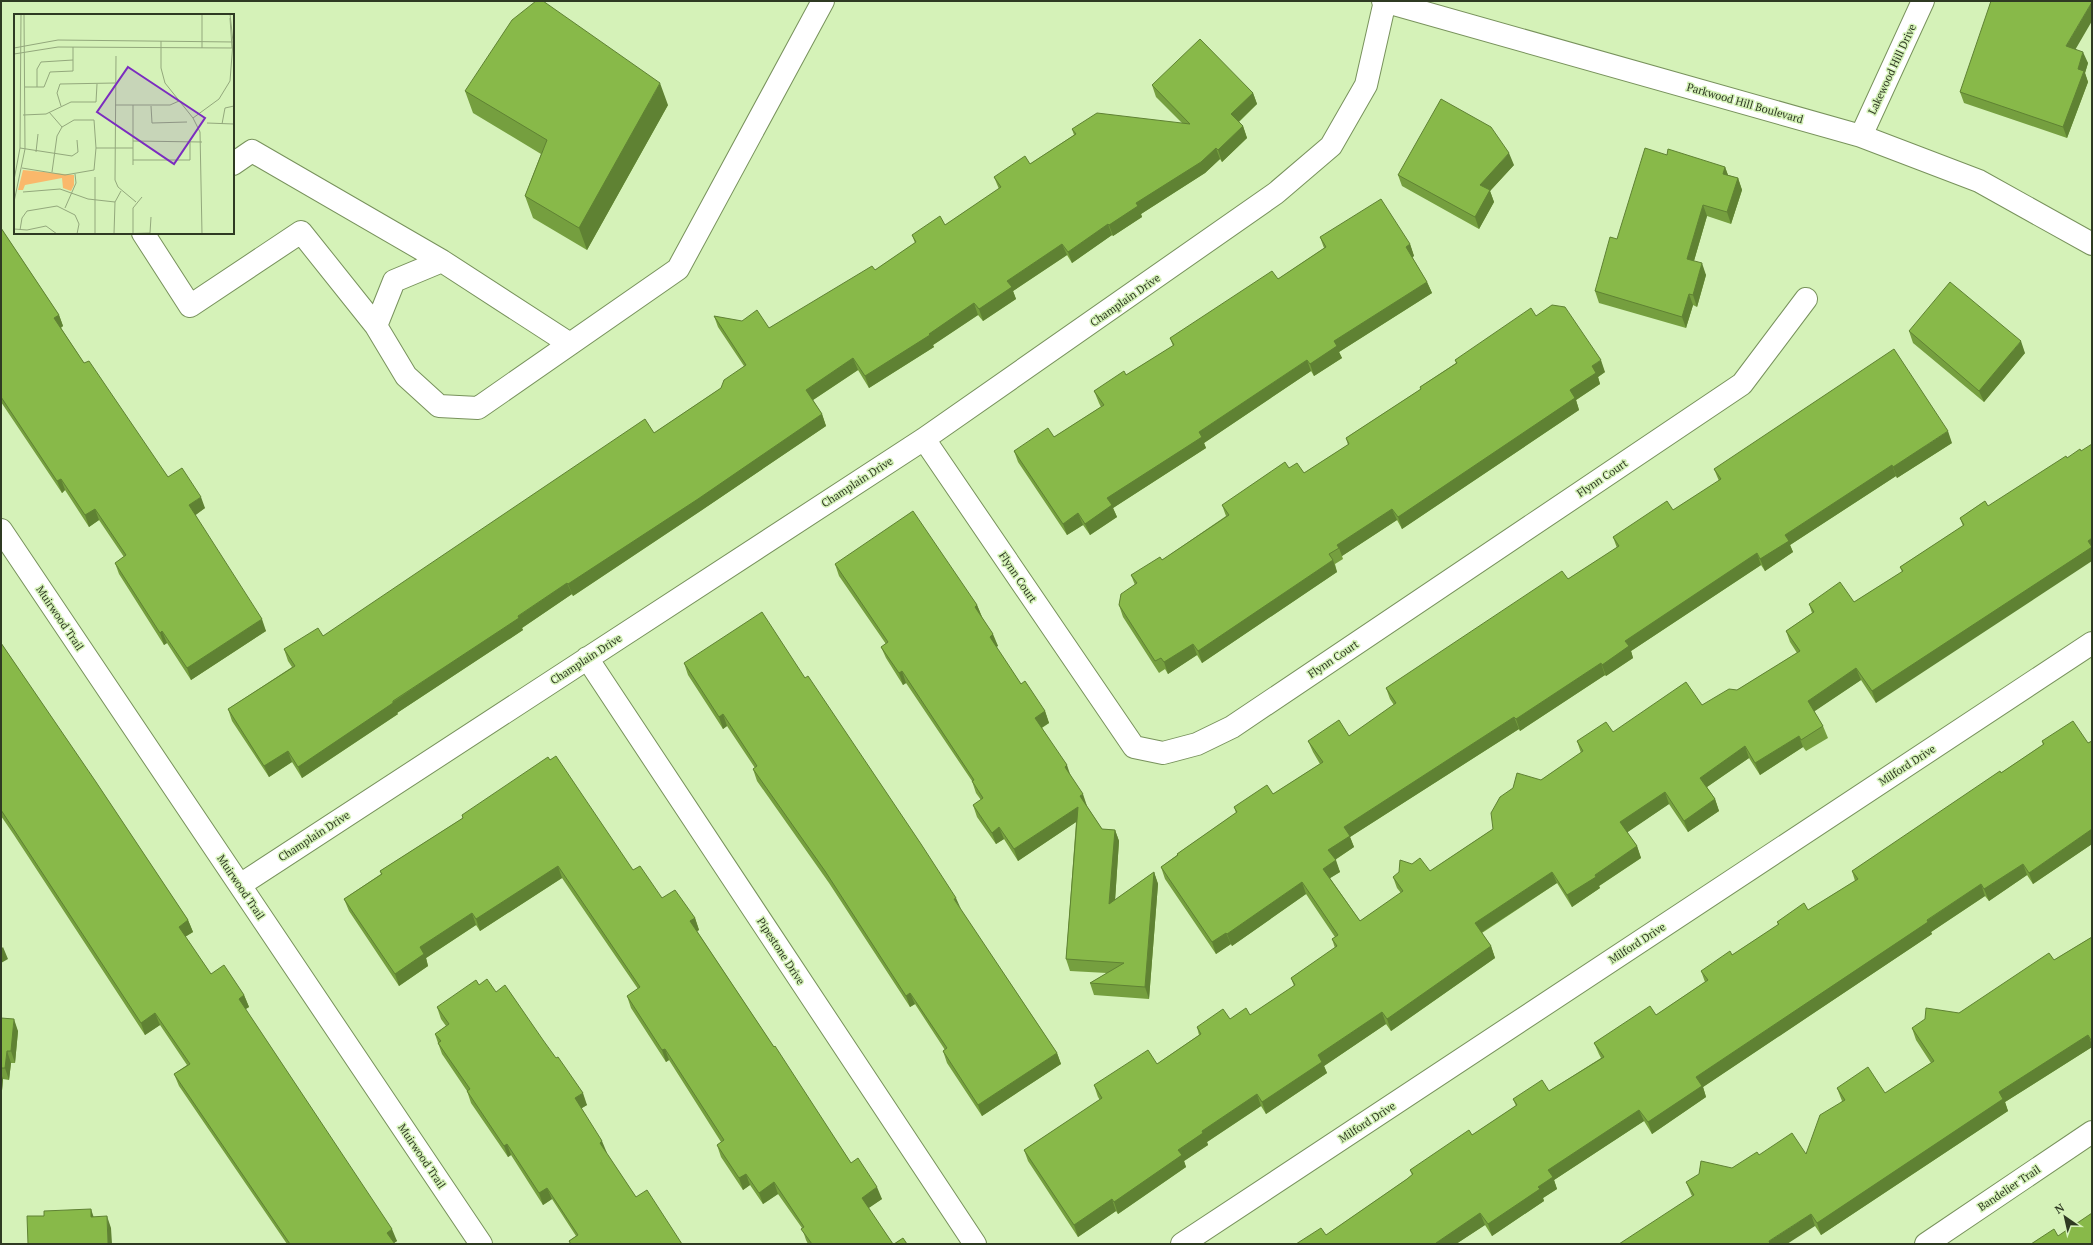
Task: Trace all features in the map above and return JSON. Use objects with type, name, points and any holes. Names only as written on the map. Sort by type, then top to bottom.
[{"type":"street","points":[[144,234],[190,306],[301,232],[376,326],[406,376],[439,406],[478,408],[678,269],[823,1]]},
{"type":"street","name":"Parkwood Hill Boulevard","points":[[1384,1],[1861,136],[1978,181],[2092,244]]},
{"type":"street","name":"Champlain Drive","points":[[240,885],[924,439],[1236,223],[1276,193],[1332,146],[1366,85],[1384,1]]},
{"type":"street","name":"Lakewood Hill Drive","points":[[1861,136],[1923,1]]},
{"type":"street","points":[[234,163],[252,151],[442,261],[570,344]]},
{"type":"street","points":[[376,326],[394,281],[442,261]]},
{"type":"street","name":"Flynn Court","points":[[924,439],[1134,747],[1163,753],[1197,744],[1232,727],[1742,384],[1806,299]]},
{"type":"street","name":"Muirwood Trail","points":[[1,530],[481,1244]]},
{"type":"street","name":"Milford Drive","points":[[1182,1244],[2092,643]]},
{"type":"street","name":"Pipestone Drive","points":[[587,658],[975,1244]]},
{"type":"street","name":"Bandelier Trail","points":[[1926,1244],[2092,1132]]},
{"type":"building","points":[[536,1],[543,1],[660,83],[579,228],[525,196],[547,140],[465,91],[512,20]]},
{"type":"building","points":[[1991,1],[2092,1],[2066,46],[2083,52],[2078,69],[2084,71],[2063,127],[1960,92]]},
{"type":"building","points":[[1200,39],[1253,93],[1231,114],[1243,126],[1218,150],[1216,148],[1201,162],[1136,203],[1138,206],[1109,225],[1108,224],[1068,252],[1062,244],[1007,281],[1012,287],[979,309],[974,303],[929,334],[930,335],[865,376],[853,358],[806,390],[822,414],[698,499],[518,616],[519,618],[393,701],[393,703],[298,767],[288,751],[264,766],[228,709],[295,666],[284,649],[318,628],[323,636],[645,419],[654,433],[721,388],[724,380],[746,365],[714,316],[742,321],[757,310],[769,328],[872,266],[875,270],[916,242],[912,235],[940,216],[945,225],[1001,187],[994,177],[1025,156],[1030,164],[1076,134],[1072,129],[1097,113],[1190,124],[1152,85]]},
{"type":"building","points":[[1441,99],[1491,127],[1509,153],[1480,185],[1490,190],[1475,217],[1398,175]]},
{"type":"building","points":[[1645,148],[1667,155],[1668,149],[1725,167],[1723,174],[1738,178],[1727,212],[1703,205],[1687,259],[1702,263],[1693,295],[1689,294],[1682,317],[1595,291],[1610,237],[1617,239]]},
{"type":"building","points":[[1381,199],[1410,244],[1406,247],[1427,282],[1334,341],[1337,346],[1310,364],[1307,360],[1199,432],[1202,437],[1107,498],[1112,505],[1085,524],[1078,513],[1063,524],[1014,451],[1048,428],[1054,437],[1104,405],[1094,391],[1124,371],[1126,375],[1174,345],[1170,338],[1272,271],[1278,279],[1326,247],[1320,237]]},
{"type":"building","points":[[1,228],[59,315],[54,318],[84,363],[89,361],[168,477],[182,468],[201,497],[189,505],[262,619],[187,668],[162,631],[160,633],[115,563],[126,555],[95,509],[85,515],[61,479],[57,481],[1,397]]},
{"type":"building","points":[[1950,282],[2021,341],[1979,391],[1909,331]]},
{"type":"building","points":[[1552,305],[1565,307],[1601,360],[1592,366],[1596,373],[1570,390],[1575,398],[1398,517],[1392,509],[1337,545],[1339,548],[1329,554],[1333,560],[1198,651],[1193,644],[1164,662],[1161,658],[1155,661],[1119,605],[1121,594],[1137,583],[1131,575],[1160,557],[1162,560],[1229,515],[1222,505],[1285,462],[1289,468],[1297,463],[1304,473],[1349,444],[1346,438],[1421,389],[1420,387],[1457,363],[1455,360],[1531,308],[1536,316]]},
{"type":"building","points":[[1894,349],[1948,431],[1893,467],[1892,465],[1785,535],[1789,541],[1760,559],[1757,553],[1625,641],[1629,646],[1602,665],[1601,663],[1516,719],[1514,717],[1344,827],[1350,836],[1328,850],[1336,860],[1323,869],[1360,921],[1403,891],[1393,877],[1399,872],[1400,860],[1412,864],[1420,858],[1430,871],[1493,829],[1491,813],[1500,797],[1513,788],[1517,773],[1541,780],[1583,751],[1577,741],[1606,722],[1613,732],[1686,682],[1702,705],[1729,689],[1737,690],[1800,651],[1786,631],[1814,612],[1809,604],[1840,582],[1854,602],[1903,571],[1900,567],[1964,525],[1960,518],[1985,501],[1988,506],[2066,456],[2067,458],[2080,449],[2081,451],[2092,444],[2092,538],[2088,541],[2092,547],[1872,691],[1856,668],[1808,701],[1823,726],[1801,740],[1799,736],[1755,763],[1745,746],[1700,778],[1715,799],[1684,821],[1665,792],[1620,822],[1637,846],[1595,875],[1596,877],[1567,895],[1552,872],[1475,923],[1491,946],[1387,1019],[1382,1012],[1318,1055],[1322,1062],[1262,1102],[1257,1094],[1202,1131],[1203,1133],[1178,1150],[1182,1155],[1114,1202],[1112,1199],[1074,1225],[1024,1150],[1102,1098],[1094,1085],[1148,1050],[1157,1064],[1201,1034],[1197,1027],[1223,1009],[1230,1019],[1246,1008],[1250,1015],[1295,985],[1291,978],[1337,946],[1332,939],[1338,935],[1302,882],[1227,934],[1226,933],[1212,942],[1161,867],[1237,812],[1234,807],[1267,785],[1273,794],[1323,762],[1308,741],[1339,720],[1349,736],[1396,703],[1386,688],[1562,571],[1568,579],[1619,546],[1613,537],[1667,501],[1673,510],[1721,479],[1714,469]]},
{"type":"building","points":[[913,511],[977,605],[975,607],[993,634],[990,637],[1021,684],[1025,681],[1045,711],[1035,718],[1067,765],[1065,767],[1083,794],[1080,796],[1102,829],[1115,830],[1109,904],[1154,872],[1145,987],[1090,983],[1124,963],[1066,959],[1078,807],[1014,849],[999,827],[992,833],[973,805],[983,798],[972,781],[974,780],[902,671],[899,673],[881,647],[888,642],[835,564]]},
{"type":"building","points":[[762,612],[805,678],[808,676],[921,844],[956,898],[954,899],[1057,1053],[978,1105],[943,1051],[947,1048],[910,993],[906,996],[825,871],[753,769],[757,766],[723,714],[719,717],[684,663]]},
{"type":"building","points":[[1,643],[188,920],[179,927],[211,974],[224,965],[244,995],[239,999],[392,1229],[387,1233],[395,1244],[290,1244],[174,1074],[190,1064],[155,1013],[141,1023],[1,810]]},
{"type":"building","points":[[2073,721],[2088,743],[2092,741],[2092,829],[2029,873],[2023,864],[1984,889],[1981,884],[1927,920],[1928,922],[1696,1077],[1702,1086],[1648,1122],[1639,1110],[1548,1170],[1553,1177],[1538,1187],[1540,1189],[1488,1224],[1480,1213],[1436,1243],[1437,1244],[1296,1244],[1321,1228],[1326,1235],[1407,1179],[1413,1174],[1410,1170],[1469,1130],[1472,1135],[1517,1105],[1513,1099],[1542,1080],[1549,1091],[1604,1057],[1594,1043],[1650,1006],[1656,1015],[1708,980],[1701,971],[1730,951],[1732,955],[1779,924],[1777,922],[1804,903],[1808,910],[1858,879],[1852,871],[2000,771],[2001,773],[2044,744],[2042,741]]},
{"type":"building","points":[[556,756],[633,870],[640,866],[662,898],[675,890],[695,918],[690,921],[774,1047],[775,1046],[851,1163],[858,1158],[877,1187],[862,1198],[893,1244],[812,1244],[801,1229],[804,1227],[774,1182],[759,1193],[746,1174],[739,1178],[717,1145],[724,1140],[665,1049],[662,1050],[627,996],[640,987],[558,866],[476,919],[472,913],[420,947],[424,954],[395,974],[344,899],[382,874],[380,871],[463,818],[462,815],[548,757],[550,760]]},
{"type":"building","points":[[2092,937],[2092,1039],[2091,1040],[2088,1035],[1999,1092],[2003,1099],[1817,1223],[1811,1214],[1769,1241],[1770,1244],[1619,1244],[1694,1195],[1686,1182],[1699,1174],[1701,1161],[1732,1168],[1757,1152],[1759,1155],[1792,1133],[1806,1154],[1820,1115],[1845,1100],[1837,1088],[1868,1067],[1885,1093],[1934,1061],[1912,1028],[1925,1019],[1926,1008],[1959,1013],[2049,953],[2054,960]]},
{"type":"building","points":[[487,979],[496,992],[505,985],[556,1058],[558,1057],[583,1093],[575,1098],[602,1141],[600,1143],[636,1197],[647,1190],[682,1244],[571,1244],[569,1241],[578,1235],[547,1188],[539,1193],[507,1144],[504,1146],[467,1091],[470,1089],[438,1043],[441,1041],[435,1034],[449,1024],[437,1007],[476,980],[479,985]]},
{"type":"building","points":[[1,1018],[14,1019],[11,1051],[7,1051],[5,1068],[1,1068]]},
{"type":"building","points":[[91,1209],[91,1217],[107,1216],[108,1244],[28,1244],[27,1216],[44,1216],[44,1211]]},
{"type":"building","points":[[2092,1213],[2092,1244],[2031,1244],[2054,1229],[2058,1236]]},
{"type":"building","points":[[903,1238],[907,1244],[894,1244]]}]
